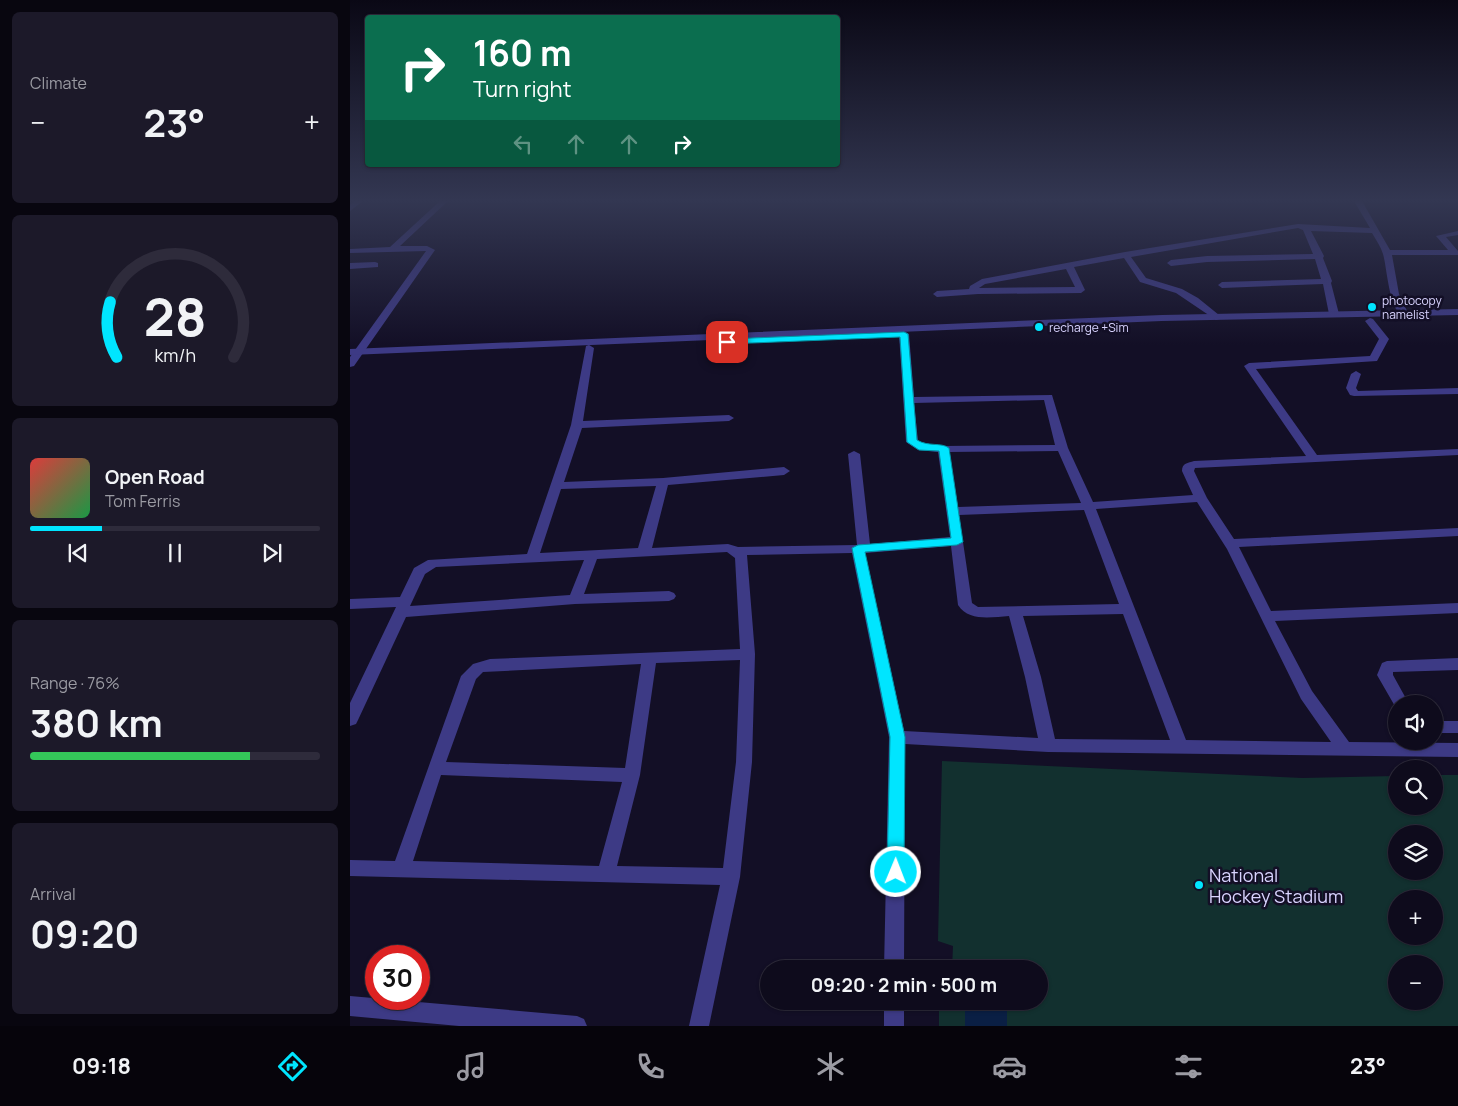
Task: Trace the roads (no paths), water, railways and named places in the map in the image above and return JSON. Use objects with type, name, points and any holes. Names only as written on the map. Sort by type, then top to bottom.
[{"type":"street","points":[[350,250],[396,249]]},
{"type":"street","points":[[353,357],[431,250],[429,249]]},
{"type":"street","points":[[978,291],[973,288],[982,282],[1155,249]]},
{"type":"street","points":[[1196,249],[1208,260]]},
{"type":"street","points":[[1316,249],[1328,281],[1334,314]]},
{"type":"street","points":[[1385,249],[1395,294],[1403,313]]},
{"type":"street","points":[[1387,252],[1456,253]]},
{"type":"street","points":[[1125,254],[1143,280],[1179,291],[1196,300],[1216,316]]},
{"type":"street","points":[[1171,263],[1320,256]]},
{"type":"street","points":[[350,266],[375,265]]},
{"type":"street","points":[[937,294],[978,291],[1081,290],[1069,265]]},
{"type":"street","points":[[1222,285],[1328,281]]},
{"type":"street","points":[[353,357],[735,335],[1216,316],[1458,312]]},
{"type":"street","points":[[353,357],[1219,322],[1370,321],[1458,318]]},
{"type":"street","points":[[1314,459],[1249,366],[1373,359],[1384,339],[1370,321]]},
{"type":"street","points":[[904,334],[912,442],[922,448],[1062,448]]},
{"type":"street","points":[[532,558],[577,425],[589,348]]},
{"type":"street","points":[[1356,374],[1351,388],[1354,393],[1359,394],[1458,390]]},
{"type":"street","points":[[909,400],[1048,397],[1062,448],[1088,505],[1181,747]]},
{"type":"street","points":[[577,425],[728,418]]},
{"type":"street","points":[[943,448],[965,605],[975,612],[1128,609]]},
{"type":"street","points":[[1344,748],[1306,695],[1230,544],[1201,498],[1188,471],[1188,467],[1194,465],[1458,452]]},
{"type":"street","points":[[854,454],[861,548],[897,737],[894,960]]},
{"type":"street","points":[[557,486],[663,482],[784,471]]},
{"type":"street","points":[[644,552],[663,482]]},
{"type":"street","points":[[953,511],[1201,498]]},
{"type":"street","points":[[1230,544],[1458,532]]},
{"type":"street","points":[[350,720],[418,571],[433,563],[728,548],[736,551],[861,548],[957,542]]},
{"type":"street","points":[[699,1026],[731,877],[744,762],[748,654],[742,557],[736,551]]},
{"type":"street","points":[[575,599],[592,555]]},
{"type":"street","points":[[350,604],[403,607],[669,596]]},
{"type":"street","points":[[1266,616],[1458,608]]},
{"type":"street","points":[[1015,612],[1033,677],[1048,745]]},
{"type":"street","points":[[401,869],[469,676],[478,668],[490,665],[748,654]]},
{"type":"street","points":[[606,874],[632,775],[649,658]]},
{"type":"street","points":[[1396,695],[1385,675],[1388,667],[1458,664]]},
{"type":"street","points":[[1443,727],[1458,726]]},
{"type":"street","points":[[897,737],[1048,745],[1458,750]]},
{"type":"street","points":[[435,768],[632,775]]},
{"type":"street","points":[[350,868],[731,877]]},
{"type":"street","points":[[350,1006],[577,1026]]},
{"type":"street","points":[[894,1010],[894,1026]]},
{"type":"water","points":[[965,1010],[1007,1010],[1007,1026],[965,1026]]},
{"type":"place","name":"photocopy namelist","points":[[1372,307]]},
{"type":"place","name":"recharge +Sim","points":[[1039,327]]},
{"type":"place","name":"National Hockey Stadium","points":[[1199,885]]}]
